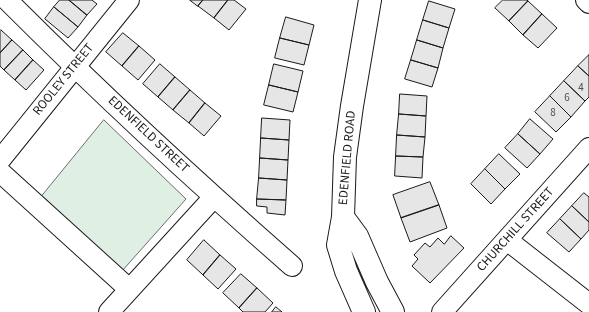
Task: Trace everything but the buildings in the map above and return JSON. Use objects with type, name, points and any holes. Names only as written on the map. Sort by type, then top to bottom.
[{"type":"main road","name":"EDENFIELD ROAD","points":[[364,312],[346,271],[338,245],[343,217],[345,157],[370,0]]},
{"type":"main road","points":[[343,217],[357,236],[377,282],[393,312]]},
{"type":"street","name":"EDENFIELD STREET","points":[[7,0],[74,67],[214,197],[292,266]]},
{"type":"street","name":"ROOLEY STREET","points":[[0,160],[129,0]]},
{"type":"street","points":[[586,0],[589,3]]},
{"type":"street","name":"CHURCHILL STREET","points":[[442,312],[589,148]]},
{"type":"street","points":[[0,172],[129,289]]},
{"type":"street","points":[[109,312],[214,197]]},
{"type":"street","points":[[508,240],[589,304]]},
{"type":"green space","points":[[104,120],[186,199],[122,271],[42,196]]}]
